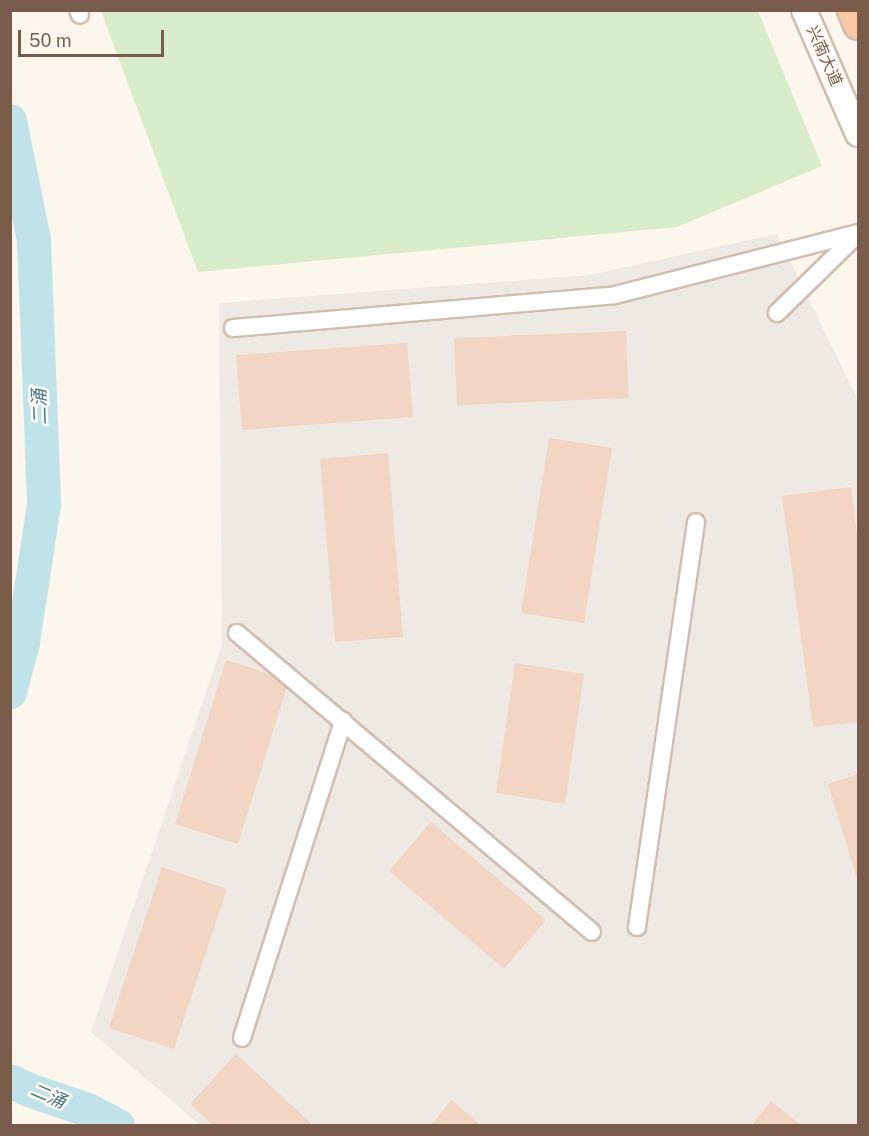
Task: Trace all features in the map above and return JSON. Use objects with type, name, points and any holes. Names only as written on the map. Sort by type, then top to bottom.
[{"type":"highway","points":[[852,10],[858,25]]},
{"type":"main road","name":"兴南大道","points":[[804,10],[858,134]]},
{"type":"street","points":[[233,328],[615,295],[858,233],[777,313]]},
{"type":"street","points":[[637,927],[696,522]]},
{"type":"street","points":[[237,633],[592,932]]},
{"type":"street","points":[[242,1038],[342,721]]},
{"type":"shaded area","points":[[777,234],[858,400],[858,1125],[200,1125],[91,1032],[222,644],[219,303],[589,275]]},
{"type":"green space","points":[[101,11],[758,11],[822,166],[677,227],[198,272]]},
{"type":"building","points":[[626,331],[629,398],[457,405],[454,338]]},
{"type":"building","points":[[407,343],[413,417],[242,430],[236,355]]},
{"type":"building","points":[[549,438],[612,448],[584,623],[521,613]]},
{"type":"building","points":[[388,453],[403,637],[335,642],[320,459]]},
{"type":"building","points":[[851,487],[858,542],[858,722],[813,727],[782,496]]},
{"type":"building","points":[[226,660],[289,680],[238,844],[175,824]]},
{"type":"building","points":[[515,663],[584,674],[565,804],[496,793]]},
{"type":"building","points":[[858,774],[858,882],[828,784]]},
{"type":"building","points":[[431,822],[546,920],[504,969],[389,871]]},
{"type":"building","points":[[162,867],[227,889],[174,1049],[109,1028]]},
{"type":"building","points":[[236,1054],[314,1126],[214,1126],[190,1104]]},
{"type":"building","points":[[451,1100],[482,1126],[431,1126]]},
{"type":"building","points":[[771,1101],[802,1126],[751,1126]]},
{"type":"waterway","name":"二涌","points":[[10,121],[34,240],[44,505],[23,643],[10,692]]},
{"type":"waterway","name":"二涌","points":[[10,1081],[90,1111],[118,1126]]}]
